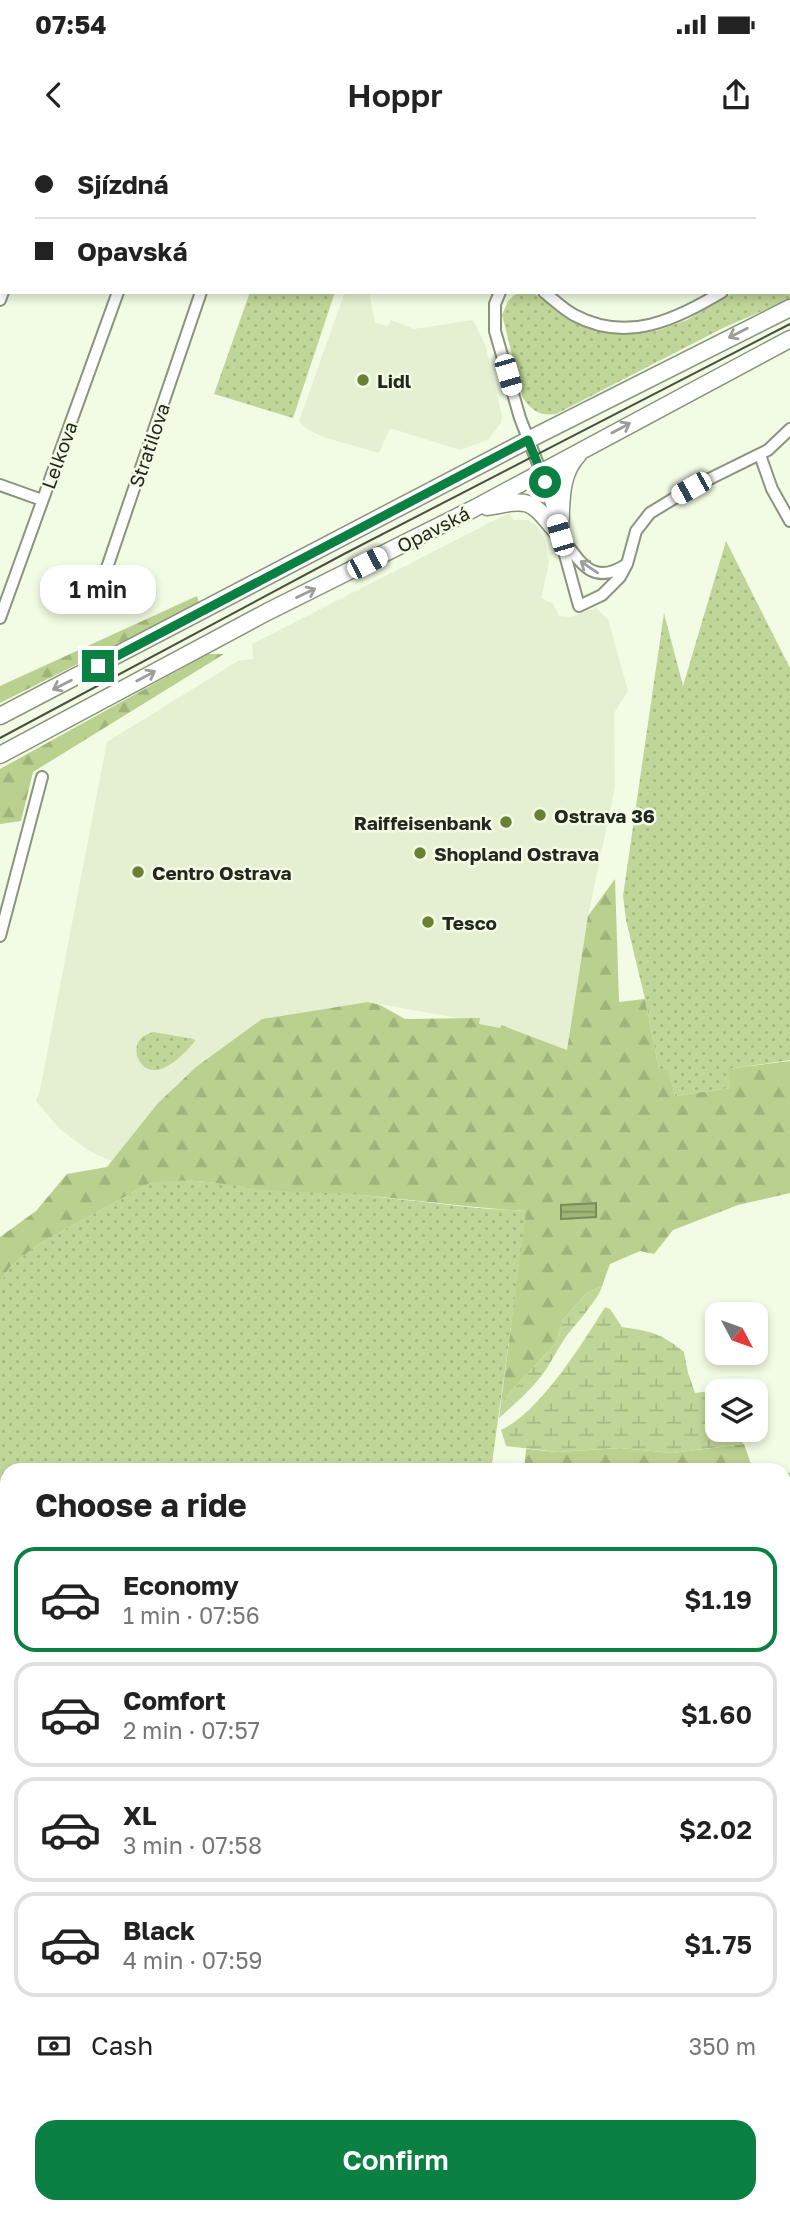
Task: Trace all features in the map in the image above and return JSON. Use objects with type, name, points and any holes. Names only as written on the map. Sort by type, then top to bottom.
[{"type":"main road","name":"Opavská","points":[[0,716],[528,440],[790,308]]},
{"type":"main road","name":"Opavská","points":[[0,755],[267,612],[473,509],[790,338]]},
{"type":"main road","points":[[560,535],[564,477],[569,464],[586,447]]},
{"type":"main road","points":[[473,509],[520,500],[534,505],[560,535]]},
{"type":"street","name":"Lelkova","points":[[0,618],[117,294]]},
{"type":"street","name":"Stratilova","points":[[97,597],[200,294]]},
{"type":"street","points":[[500,294],[494,313],[495,331],[528,440],[545,482],[579,606],[598,598],[622,575],[638,528],[654,509],[706,480],[760,455],[790,429]]},
{"type":"street","points":[[547,294],[575,315],[590,322],[619,327],[666,322],[718,294]]},
{"type":"street","points":[[760,455],[772,489],[790,521]]},
{"type":"street","points":[[0,485],[42,500]]},
{"type":"street","points":[[560,535],[583,566],[593,572],[610,573],[627,564]]},
{"type":"street","points":[[0,936],[42,777]]},
{"type":"shaded area","points":[[344,294],[369,294],[375,323],[388,326],[391,320],[414,329],[473,320],[485,344],[502,416],[501,423],[488,440],[460,450],[390,428],[379,453],[323,437],[305,428],[299,421]]},
{"type":"shaded area","points":[[509,513],[514,520],[528,520],[537,526],[545,540],[549,563],[541,598],[553,604],[559,616],[570,617],[596,608],[608,619],[628,691],[614,713],[615,787],[588,916],[567,1050],[502,1026],[501,1029],[479,1024],[479,1018],[463,1019],[368,1002],[262,1019],[196,1067],[158,1103],[112,1161],[89,1151],[60,1129],[36,1101],[107,742],[238,661],[253,659],[252,644]]},
{"type":"shaded area","points":[[596,1203],[596,1217],[561,1219],[561,1205]]},
{"type":"green space","points":[[249,294],[334,294],[293,418],[214,394]]},
{"type":"green space","points":[[535,294],[567,317],[593,329],[628,334],[656,331],[687,320],[731,294],[790,294],[790,299],[725,327],[556,414],[537,412],[523,398],[502,315],[514,295]]},
{"type":"green space","points":[[726,541],[790,668],[790,1060],[729,1069],[730,1088],[675,1096],[669,1071],[659,1070],[623,896],[664,613],[683,686]]},
{"type":"green space","points":[[197,596],[199,603],[0,703],[0,686]]},
{"type":"green space","points":[[208,654],[224,654],[33,772],[21,821],[0,824],[0,769]]},
{"type":"green space","points":[[615,879],[619,1002],[645,999],[659,1070],[669,1070],[675,1096],[730,1088],[728,1069],[790,1061],[790,1193],[738,1205],[673,1230],[654,1254],[640,1251],[610,1264],[602,1286],[587,1293],[563,1319],[556,1343],[501,1402],[526,1211],[350,1194],[270,1190],[209,1182],[148,1184],[37,1245],[10,1267],[0,1283],[0,1237],[36,1211],[67,1174],[107,1167],[158,1103],[196,1067],[262,1019],[368,1002],[380,1005],[405,1019],[480,1018],[479,1024],[500,1028],[501,1025],[567,1050],[588,916]]},
{"type":"green space","points":[[153,1032],[195,1041],[171,1064],[159,1069],[149,1069],[141,1064],[136,1050],[141,1039]]},
{"type":"green space","points":[[184,1180],[527,1211],[492,1463],[0,1463],[0,1283],[10,1267],[37,1245],[148,1184]]},
{"type":"green space","points":[[602,1286],[540,1378],[499,1418],[501,1402],[556,1343],[563,1319],[587,1293]]},
{"type":"green space","points":[[605,1307],[610,1309],[622,1327],[655,1334],[684,1352],[695,1393],[705,1392],[705,1442],[743,1444],[672,1453],[620,1448],[558,1452],[506,1446],[501,1430],[530,1409],[572,1357]]},
{"type":"green space","points":[[744,1444],[751,1463],[525,1463],[526,1449],[558,1452],[620,1448],[672,1453]]},
{"type":"tram line","points":[[0,738],[344,554],[790,324]]},
{"type":"place","name":"Lidl","points":[[363,380]]},
{"type":"place","name":"Ostrava 36","points":[[540,815]]},
{"type":"place","name":"Raiffeisenbank","points":[[506,822]]},
{"type":"place","name":"Shopland Ostrava","points":[[420,853]]},
{"type":"place","name":"Centro Ostrava","points":[[138,872]]},
{"type":"place","name":"Tesco","points":[[428,922]]},
{"type":"route","points":[[98,666],[528,440],[545,482]]}]
